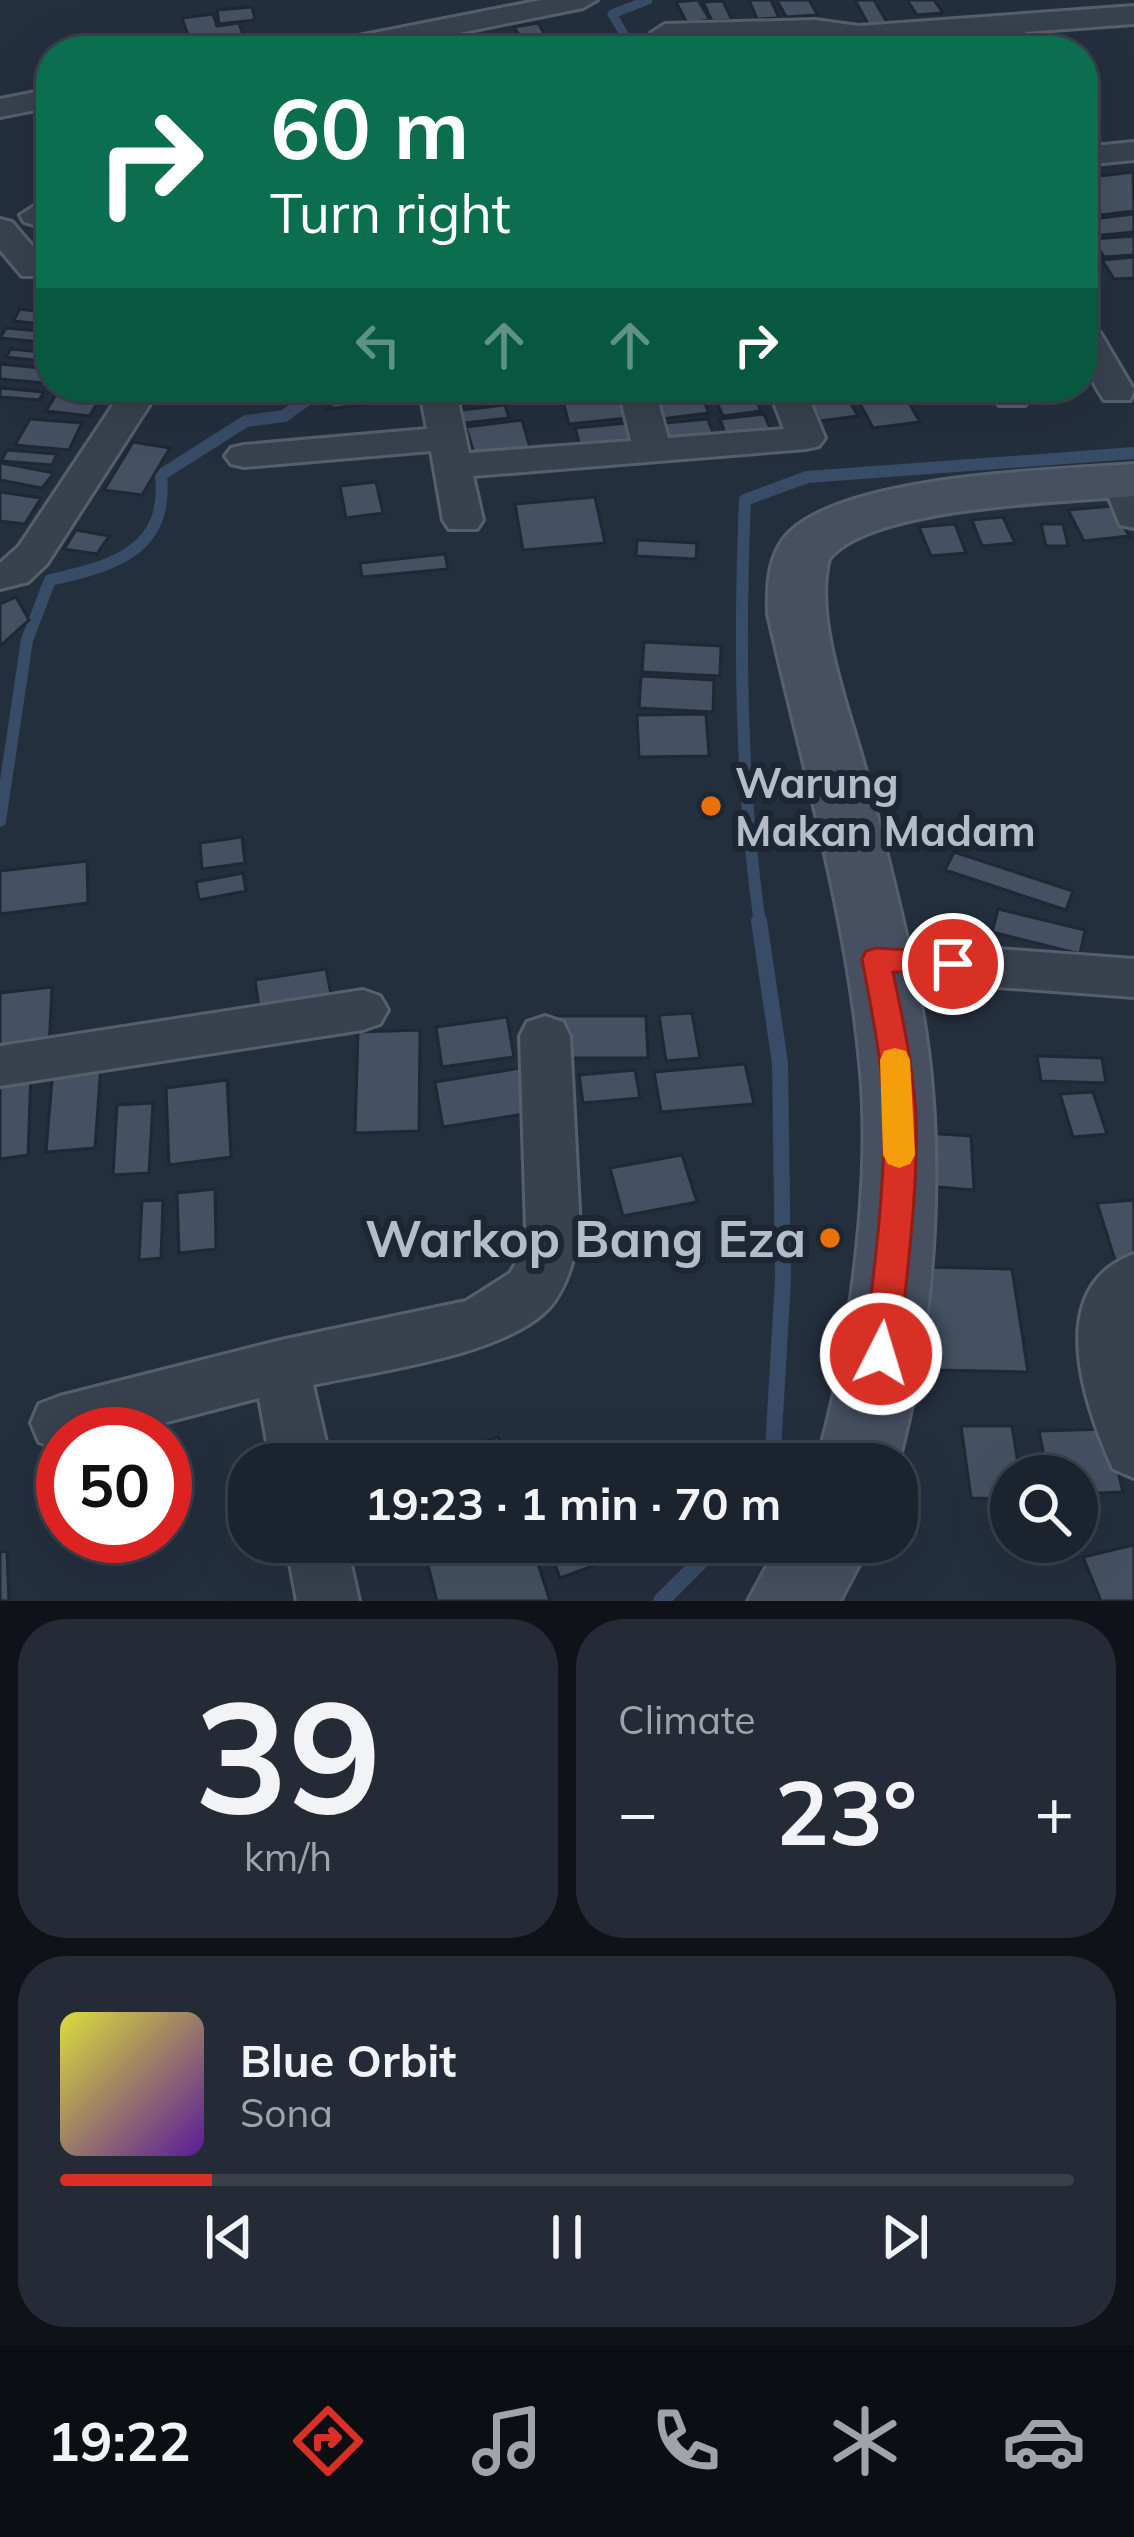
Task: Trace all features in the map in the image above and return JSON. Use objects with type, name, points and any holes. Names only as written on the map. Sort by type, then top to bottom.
[{"type":"main road","points":[[862,1443],[881,1354],[897,1208],[898,1098],[876,959],[796,614],[801,559],[811,542],[828,530],[878,512],[972,496],[1129,496]]},
{"type":"street","points":[[403,36],[583,0]]},
{"type":"street","points":[[838,3],[859,36]]},
{"type":"street","points":[[919,36],[1134,15]]},
{"type":"street","points":[[1006,25],[1013,36]]},
{"type":"street","points":[[665,36],[815,29],[840,36]]},
{"type":"street","points":[[0,108],[36,101]]},
{"type":"street","points":[[1098,151],[1134,152]]},
{"type":"street","points":[[0,229],[34,269]]},
{"type":"street","points":[[1098,360],[1117,392]]},
{"type":"street","points":[[0,576],[14,573],[33,555],[133,402]]},
{"type":"street","points":[[440,402],[464,520]]},
{"type":"street","points":[[640,402],[653,453]]},
{"type":"street","points":[[244,457],[653,453],[806,438],[792,402]]},
{"type":"street","points":[[876,959],[1134,978]]},
{"type":"street","points":[[0,1066],[363,1010]]},
{"type":"street","points":[[122,1407],[478,1323],[530,1291],[547,1260],[553,1229],[545,1036]]},
{"type":"street","points":[[1134,1278],[1113,1292],[1105,1317],[1112,1377],[1134,1450]]},
{"type":"street","points":[[281,1366],[297,1443]]},
{"type":"street","points":[[320,1563],[328,1601]]},
{"type":"building","points":[[698,0],[710,20],[687,23],[676,2]]},
{"type":"building","points":[[749,0],[771,0],[779,18],[757,19]]},
{"type":"building","points":[[777,0],[809,0],[818,15],[786,17]]},
{"type":"building","points":[[855,0],[874,0],[888,24],[869,26]]},
{"type":"building","points":[[907,0],[934,0],[943,13],[917,15]]},
{"type":"building","points":[[723,1],[732,20],[712,21],[703,2]]},
{"type":"building","points":[[252,7],[255,20],[219,24],[217,10]]},
{"type":"building","points":[[213,14],[217,26],[239,23],[244,36],[188,36],[182,18]]},
{"type":"building","points":[[538,23],[546,36],[520,36],[514,27]]},
{"type":"building","points":[[812,31],[814,36],[762,36]]},
{"type":"building","points":[[1133,172],[1134,211],[1101,215],[1098,176]]},
{"type":"building","points":[[1134,214],[1134,232],[1098,236],[1098,218]]},
{"type":"building","points":[[1134,236],[1134,255],[1104,257],[1098,239]]},
{"type":"building","points":[[1134,257],[1134,278],[1114,279],[1102,260]]},
{"type":"building","points":[[20,309],[36,311],[36,323],[13,321]]},
{"type":"building","points":[[6,328],[36,331],[36,342],[0,338]]},
{"type":"building","points":[[11,349],[36,352],[36,360],[6,357]]},
{"type":"building","points":[[0,364],[36,368],[36,382],[0,379]]},
{"type":"building","points":[[0,388],[36,391],[36,400],[0,397]]},
{"type":"building","points":[[51,402],[97,402],[90,416],[46,411]]},
{"type":"building","points":[[335,402],[385,402],[327,409]]},
{"type":"building","points":[[454,402],[496,402],[455,407]]},
{"type":"building","points":[[563,402],[623,402],[628,418],[569,424]]},
{"type":"building","points":[[645,402],[704,402],[709,413],[653,420]]},
{"type":"building","points":[[717,402],[757,402],[761,411],[723,416]]},
{"type":"building","points":[[810,402],[850,402],[858,416],[820,421]]},
{"type":"building","points":[[859,402],[908,402],[920,422],[873,428]]},
{"type":"building","points":[[505,405],[509,418],[456,424],[453,411]]},
{"type":"building","points":[[764,414],[773,435],[727,439],[720,419]]},
{"type":"building","points":[[30,419],[82,423],[69,450],[15,445]]},
{"type":"building","points":[[708,419],[715,439],[660,444],[654,424]]},
{"type":"building","points":[[522,420],[530,447],[474,454],[466,427]]},
{"type":"building","points":[[628,423],[633,441],[580,446],[575,428]]},
{"type":"building","points":[[133,442],[170,448],[142,495],[104,490]]},
{"type":"building","points":[[7,450],[57,454],[52,465],[1,461]]},
{"type":"building","points":[[0,464],[54,473],[42,488],[0,480]]},
{"type":"building","points":[[376,482],[383,513],[346,518],[340,486]]},
{"type":"building","points":[[0,492],[41,498],[25,524],[0,521]]},
{"type":"building","points":[[595,497],[605,543],[523,550],[515,504]]},
{"type":"building","points":[[1112,506],[1129,536],[1084,541],[1068,510]]},
{"type":"building","points":[[1003,517],[1015,543],[982,546],[972,520]]},
{"type":"building","points":[[955,524],[966,553],[931,556],[919,527]]},
{"type":"building","points":[[1041,524],[1063,524],[1068,546],[1046,546]]},
{"type":"building","points":[[76,530],[109,536],[97,554],[64,549]]},
{"type":"building","points":[[637,540],[697,543],[696,559],[636,556]]},
{"type":"building","points":[[445,554],[448,569],[362,577],[360,563]]},
{"type":"building","points":[[16,597],[29,620],[0,646],[0,604]]},
{"type":"building","points":[[644,642],[721,646],[720,676],[642,672]]},
{"type":"building","points":[[641,676],[714,680],[713,712],[639,708]]},
{"type":"building","points":[[706,714],[709,756],[639,757],[637,715]]},
{"type":"building","points":[[242,837],[245,863],[202,869],[200,843]]},
{"type":"building","points":[[954,852],[1073,891],[1066,910],[945,870]]},
{"type":"building","points":[[87,861],[88,903],[0,914],[0,871]]},
{"type":"building","points":[[243,873],[246,891],[199,900],[196,882]]},
{"type":"building","points":[[998,909],[1085,930],[1080,954],[992,932]]},
{"type":"building","points":[[326,969],[334,1009],[261,1022],[255,980]]},
{"type":"building","points":[[52,987],[49,1049],[0,1054],[0,993]]},
{"type":"building","points":[[692,1013],[700,1058],[666,1061],[659,1015]]},
{"type":"building","points":[[555,1016],[646,1016],[648,1058],[555,1058]]},
{"type":"building","points":[[507,1017],[514,1057],[442,1067],[436,1027]]},
{"type":"building","points":[[420,1030],[419,1131],[355,1133],[358,1032]]},
{"type":"building","points":[[1037,1056],[1102,1058],[1106,1083],[1041,1081]]},
{"type":"building","points":[[101,1064],[95,1148],[46,1152],[53,1068]]},
{"type":"building","points":[[745,1064],[754,1104],[661,1112],[654,1072]]},
{"type":"building","points":[[520,1068],[530,1113],[443,1127],[435,1082]]},
{"type":"building","points":[[635,1070],[640,1098],[583,1103],[579,1075]]},
{"type":"building","points":[[31,1072],[28,1155],[0,1159],[0,1076]]},
{"type":"building","points":[[227,1080],[231,1157],[169,1165],[166,1088]]},
{"type":"building","points":[[1093,1092],[1107,1134],[1073,1137],[1060,1094]]},
{"type":"building","points":[[153,1103],[149,1173],[113,1175],[117,1105]]},
{"type":"building","points":[[925,1133],[971,1136],[974,1190],[927,1186]]},
{"type":"building","points":[[682,1155],[697,1202],[623,1216],[610,1168]]},
{"type":"building","points":[[215,1189],[216,1249],[179,1253],[177,1193]]},
{"type":"building","points":[[163,1200],[161,1258],[139,1260],[142,1201]]},
{"type":"building","points":[[1134,1200],[1134,1259],[1115,1260],[1097,1203]]},
{"type":"building","points":[[922,1267],[1012,1269],[1028,1372],[935,1370]]},
{"type":"building","points":[[961,1426],[1012,1426],[1017,1455],[990,1455],[990,1498],[971,1498]]},
{"type":"building","points":[[1108,1429],[1123,1492],[1098,1493],[1098,1455],[1044,1455],[1039,1431]]},
{"type":"building","points":[[1134,1545],[1134,1601],[1101,1601],[1085,1563],[1098,1563],[1098,1553]]},
{"type":"building","points":[[7,1551],[9,1601],[0,1601],[0,1552]]},
{"type":"building","points":[[427,1563],[538,1563],[550,1601],[437,1601]]},
{"type":"building","points":[[555,1563],[601,1563],[560,1578]]},
{"type":"waterway","points":[[622,36],[612,14],[648,0]]},
{"type":"waterway","points":[[0,821],[27,640],[50,580],[115,561],[132,551],[156,522],[161,475],[246,421],[284,416],[304,402]]},
{"type":"waterway","points":[[760,924],[743,712],[745,500],[807,477],[1134,453]]},
{"type":"waterway","points":[[759,921],[780,1063],[783,1279],[773,1443]]},
{"type":"waterway","points":[[661,1601],[699,1563]]},
{"type":"slow traffic","points":[[895,1060],[899,1155]]},
{"type":"place","name":"Warung Makan Madam","points":[[711,806]]},
{"type":"place","name":"Warkop Bang Eza","points":[[830,1238]]},
{"type":"route","points":[[881,1354],[897,1208],[900,1120],[894,1052],[876,959],[953,964]]}]
